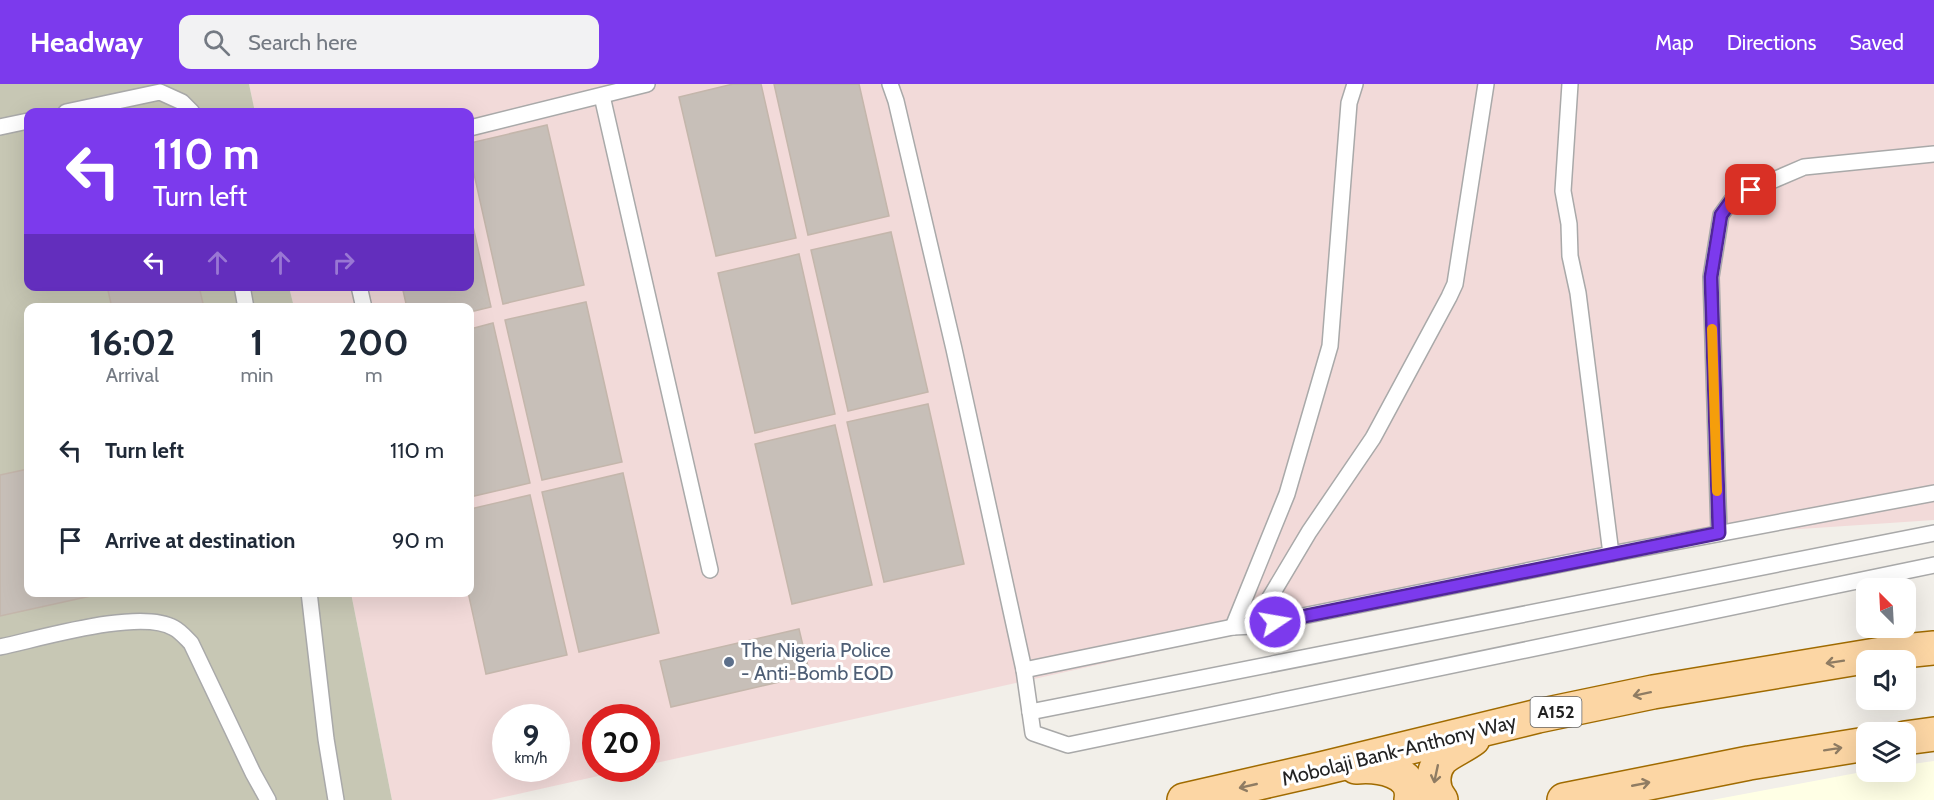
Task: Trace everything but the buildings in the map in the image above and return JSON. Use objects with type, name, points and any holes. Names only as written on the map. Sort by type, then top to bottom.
[{"type":"main road","name":"Mobolaji Bank-Anthony Way","points":[[1184,800],[1320,770],[1538,716],[1653,692],[1883,654],[1934,648]]},
{"type":"main road","points":[[1441,800],[1436,794],[1433,781],[1435,769],[1442,759],[1460,749],[1486,729]]},
{"type":"main road","points":[[1916,736],[1934,734]]},
{"type":"main road","points":[[1563,800],[1749,763],[1856,746]]},
{"type":"main road","points":[[1320,770],[1360,766],[1389,769],[1406,780],[1412,788],[1411,800]]},
{"type":"lane","points":[[474,127],[647,84]]},
{"type":"lane","points":[[890,84],[896,101],[954,349],[1024,670],[1033,733],[1068,746],[1934,565]]},
{"type":"lane","points":[[1233,627],[1287,494],[1330,346],[1349,103],[1355,84]]},
{"type":"lane","points":[[1253,626],[1309,532],[1373,438],[1455,284],[1486,84]]},
{"type":"lane","points":[[1570,84],[1563,191],[1611,554]]},
{"type":"lane","points":[[85,108],[160,92],[182,102],[188,108]]},
{"type":"lane","points":[[602,96],[710,570]]},
{"type":"lane","points":[[0,127],[24,122]]},
{"type":"lane","points":[[1719,533],[1711,277],[1721,215],[1734,197],[1804,167],[1934,154]]},
{"type":"lane","points":[[1024,670],[1233,627],[1253,626],[1611,554],[1934,493]]},
{"type":"lane","points":[[1030,712],[1934,533]]},
{"type":"lane","points":[[310,597],[326,739],[336,800]]},
{"type":"lane","points":[[0,647],[118,622],[153,621],[174,628],[191,643],[268,800]]},
{"type":"shaded area","points":[[0,84],[249,84],[254,108],[24,108],[24,291],[290,291],[293,303],[24,303],[24,597],[352,597],[392,800],[0,800]]},
{"type":"shaded area","points":[[249,84],[1934,84],[1934,520],[1668,538],[660,762],[660,704],[582,704],[582,780],[491,800],[392,800],[352,597],[474,597],[474,303],[293,303],[290,291],[474,291],[474,108],[254,108]]},
{"type":"shaded area","points":[[1934,761],[1934,800],[1712,800],[1856,773],[1856,782],[1916,782],[1916,763]]},
{"type":"slow traffic","points":[[1712,329],[1717,491]]},
{"type":"place","name":"The Nigeria Police - Anti-Bomb EOD","points":[[729,662]]},
{"type":"route","points":[[1275,622],[1719,533],[1711,277],[1721,215],[1734,197],[1751,190]]}]
